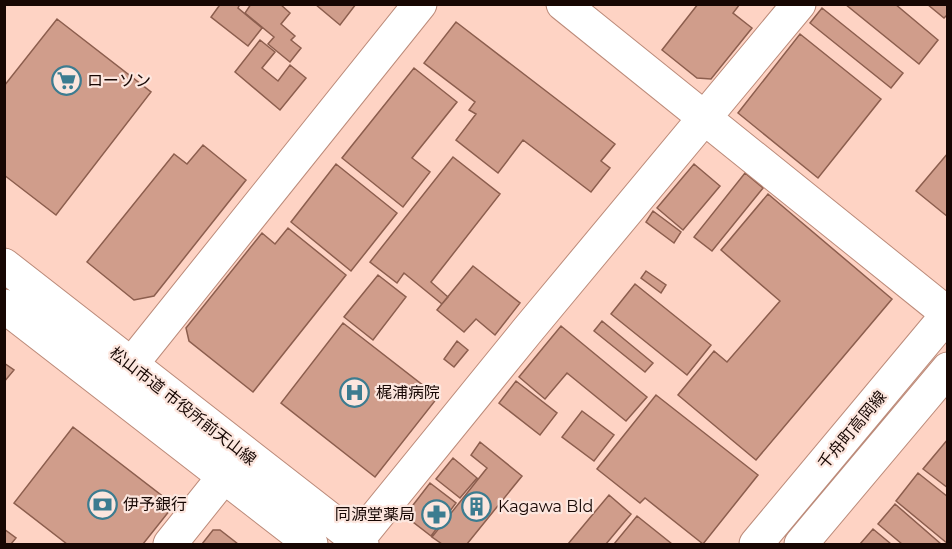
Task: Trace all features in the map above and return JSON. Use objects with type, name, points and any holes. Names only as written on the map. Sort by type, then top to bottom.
[{"type":"street","points":[[120,377],[420,4]]},
{"type":"street","points":[[563,4],[948,314]]},
{"type":"street","points":[[357,543],[799,4]]},
{"type":"street","name":"松山市道 市役所前天山線","points":[[4,265],[120,377],[234,466],[357,543]]},
{"type":"street","name":"松山市道 市役所前天山線","points":[[4,306],[120,377]]},
{"type":"street","name":"千舟町高岡線","points":[[756,544],[948,314]]},
{"type":"street","points":[[801,544],[948,369]]},
{"type":"street","points":[[170,544],[234,466]]},
{"type":"street","name":"松山市道 市役所前天山線","points":[[234,466],[311,544]]},
{"type":"building","points":[[217,4],[240,4],[238,8],[262,28],[248,46],[211,17],[219,6]]},
{"type":"building","points":[[251,4],[280,4],[290,13],[281,24],[295,36],[291,40],[301,48],[290,62],[268,44],[274,37],[245,13]]},
{"type":"building","points":[[315,4],[356,4],[340,25]]},
{"type":"building","points":[[698,4],[740,4],[733,13],[752,28],[711,79],[697,78],[662,50]]},
{"type":"building","points":[[845,4],[895,4],[938,40],[919,64]]},
{"type":"building","points":[[927,4],[948,4],[948,14],[944,18]]},
{"type":"building","points":[[822,8],[903,73],[891,88],[810,23]]},
{"type":"building","points":[[57,19],[151,92],[56,215],[4,175],[4,86]]},
{"type":"building","points":[[456,22],[615,144],[601,161],[610,168],[591,192],[523,140],[498,173],[456,140],[476,114],[469,110],[475,102],[424,63]]},
{"type":"building","points":[[800,34],[881,99],[818,178],[738,113]]},
{"type":"building","points":[[260,40],[275,52],[262,68],[278,81],[290,65],[306,78],[280,110],[235,72]]},
{"type":"building","points":[[414,68],[457,102],[412,158],[430,172],[403,207],[342,158]]},
{"type":"building","points":[[203,145],[246,180],[154,296],[134,300],[87,262],[174,154],[187,164]]},
{"type":"building","points":[[948,153],[948,217],[916,191]]},
{"type":"building","points":[[453,157],[500,194],[431,282],[448,297],[442,304],[404,273],[397,283],[370,262]]},
{"type":"building","points":[[336,164],[397,213],[351,271],[291,222]]},
{"type":"building","points":[[694,164],[720,186],[683,230],[657,208]]},
{"type":"building","points":[[745,173],[763,188],[712,251],[694,237]]},
{"type":"building","points":[[768,194],[892,299],[756,460],[678,395],[714,351],[727,362],[780,301],[721,250]]},
{"type":"building","points":[[653,211],[681,232],[674,243],[646,222]]},
{"type":"building","points":[[288,228],[346,275],[253,392],[189,341],[186,328],[262,233],[275,244]]},
{"type":"building","points":[[473,266],[520,303],[495,335],[476,319],[464,332],[437,310]]},
{"type":"building","points":[[646,271],[666,285],[661,293],[641,278]]},
{"type":"building","points":[[378,275],[406,297],[373,340],[344,317]]},
{"type":"building","points":[[635,284],[711,345],[687,375],[611,314]]},
{"type":"building","points":[[602,321],[653,363],[645,372],[594,331]]},
{"type":"building","points":[[343,323],[438,397],[375,477],[281,403]]},
{"type":"building","points":[[561,326],[647,397],[626,421],[567,373],[545,399],[519,377]]},
{"type":"building","points":[[457,341],[468,350],[454,367],[444,359]]},
{"type":"building","points":[[4,363],[14,370],[4,382]]},
{"type":"building","points":[[516,381],[557,413],[540,435],[499,403]]},
{"type":"building","points":[[656,395],[758,475],[703,544],[645,498],[640,503],[597,469]]},
{"type":"building","points":[[582,411],[614,435],[594,461],[562,437]]},
{"type":"building","points":[[73,427],[174,505],[143,544],[67,544],[14,503]]},
{"type":"building","points":[[948,439],[948,488],[923,469]]},
{"type":"building","name":"Kagawa Bld","points":[[480,442],[522,476],[467,544],[442,544],[432,537],[487,468],[471,455]]},
{"type":"building","points":[[453,458],[477,478],[460,498],[436,479]]},
{"type":"building","points":[[918,473],[948,497],[948,544],[896,501]]},
{"type":"building","points":[[430,483],[456,503],[431,536],[413,522],[410,509]]},
{"type":"building","points":[[609,495],[631,514],[606,544],[568,544]]},
{"type":"building","points":[[895,504],[941,544],[902,544],[878,524]]},
{"type":"building","points":[[637,516],[672,544],[614,544]]},
{"type":"building","points":[[4,529],[16,538],[11,544],[4,544]]},
{"type":"building","points":[[873,529],[891,544],[860,544]]},
{"type":"building","points":[[213,530],[220,530],[238,544],[202,544]]},
{"type":"place","name":"ローソン","points":[[66,80]]},
{"type":"place","name":"梶浦病院","points":[[355,392]]},
{"type":"place","name":"伊予銀行","points":[[102,504]]},
{"type":"place","name":"Kagawa Bld","points":[[477,506]]},
{"type":"place","name":"同源堂薬局","points":[[436,514]]}]
